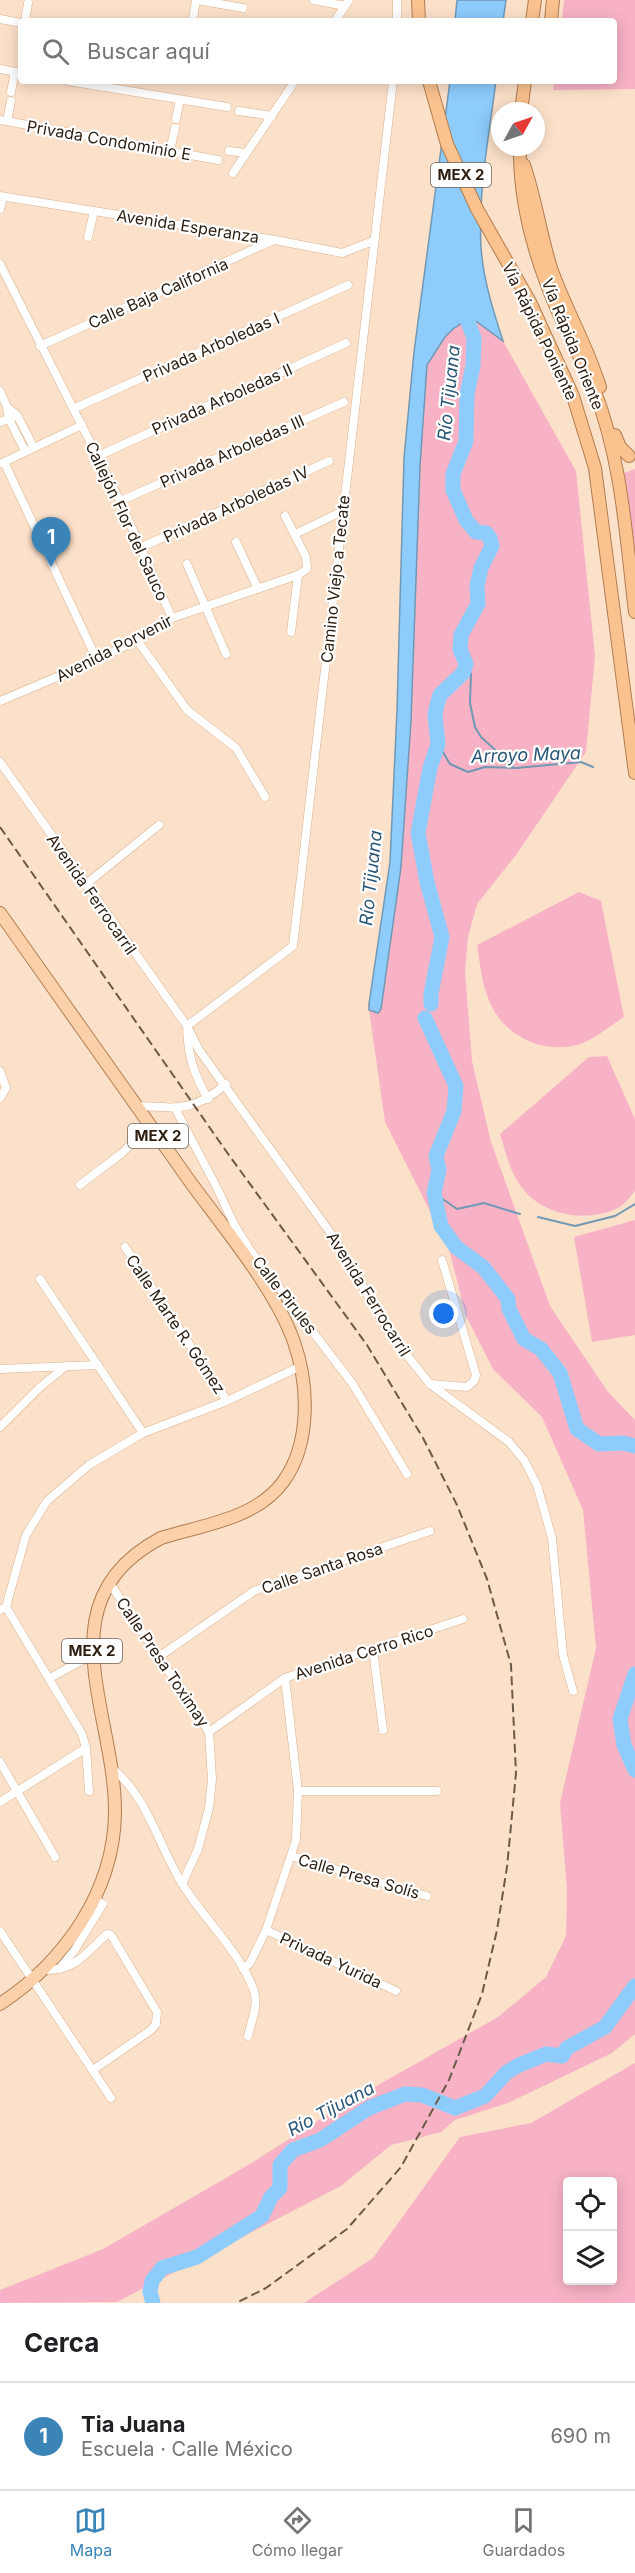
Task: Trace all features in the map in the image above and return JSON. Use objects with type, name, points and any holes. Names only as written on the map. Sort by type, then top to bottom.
[{"type":"highway","points":[[418,0],[419,18]]},
{"type":"highway","points":[[532,18],[535,0]]},
{"type":"highway","points":[[551,18],[553,0]]},
{"type":"highway","name":"Vía Rápida Poniente","points":[[430,84],[447,144],[477,209],[530,302],[573,396],[595,468],[635,773]]},
{"type":"highway","points":[[523,102],[525,84]]},
{"type":"highway","points":[[524,102],[532,84]]},
{"type":"highway","name":"Vía Rápida Oriente","points":[[520,156],[520,172],[531,239],[558,313],[594,389],[618,467],[635,612]]},
{"type":"highway","points":[[522,156],[536,198],[541,235],[552,269],[590,356],[617,441],[628,456]]},
{"type":"main road","name":"MEX 2","points":[[0,913],[150,1125],[246,1253],[282,1315],[295,1344],[301,1366],[304,1402],[302,1432],[295,1459],[282,1482],[265,1499],[246,1511],[151,1543],[131,1557],[110,1582],[96,1616],[92,1655],[112,1768],[115,1810],[112,1848],[94,1899],[71,1938],[45,1970],[0,2004]]},
{"type":"street","points":[[193,18],[197,0],[243,8]]},
{"type":"street","points":[[314,0],[347,3],[337,18]]},
{"type":"street","points":[[397,0],[397,18]]},
{"type":"street","points":[[24,18],[28,3]]},
{"type":"street","points":[[0,19],[18,21]]},
{"type":"street","points":[[0,69],[18,72],[3,121]]},
{"type":"street","points":[[86,84],[227,107]]},
{"type":"street","points":[[233,173],[293,84]]},
{"type":"street","name":"Camino Viejo a Tecate","points":[[186,1026],[293,946],[393,84]]},
{"type":"street","points":[[170,151],[180,100]]},
{"type":"street","points":[[239,111],[272,116]]},
{"type":"street","name":"Privada Condominio E","points":[[3,121],[218,160]]},
{"type":"street","points":[[229,151],[246,153]]},
{"type":"street","points":[[0,209],[2,196]]},
{"type":"street","name":"Avenida Esperanza","points":[[2,196],[342,253],[373,241]]},
{"type":"street","points":[[88,237],[94,211]]},
{"type":"street","name":"Calle Baja California","points":[[40,346],[275,240]]},
{"type":"street","name":"Callejón Flor del Sauco","points":[[0,264],[120,501],[172,618]]},
{"type":"street","name":"Privada Arboledas I","points":[[73,409],[348,285]]},
{"type":"street","name":"Privada Arboledas II","points":[[98,456],[346,343]]},
{"type":"street","points":[[0,391],[9,419],[29,448]]},
{"type":"street","name":"Privada Arboledas III","points":[[120,501],[344,402]]},
{"type":"street","points":[[7,407],[17,415],[29,448]]},
{"type":"street","points":[[0,422],[17,415]]},
{"type":"street","points":[[82,425],[29,448],[2,463],[97,660]]},
{"type":"street","name":"Privada Arboledas IV","points":[[142,547],[329,461]]},
{"type":"street","points":[[295,534],[343,511]]},
{"type":"street","points":[[285,516],[306,557],[307,569],[298,575],[291,632]]},
{"type":"street","points":[[236,542],[258,589]]},
{"type":"street","points":[[187,564],[226,654]]},
{"type":"street","name":"Avenida Porvenir","points":[[0,701],[97,660],[137,640],[172,618],[298,575]]},
{"type":"street","points":[[137,640],[187,710],[236,748],[265,797]]},
{"type":"street","name":"Avenida Ferrocarril","points":[[0,762],[186,1026],[199,1050],[226,1084],[337,1242],[389,1332],[430,1384],[509,1442],[524,1460],[534,1479],[552,1538],[563,1655],[573,1691]]},
{"type":"street","points":[[85,885],[159,825]]},
{"type":"street","points":[[186,1026],[192,1068],[208,1099]]},
{"type":"street","points":[[0,1071],[6,1088],[0,1098]]},
{"type":"street","points":[[138,1106],[175,1108],[195,1106],[208,1099],[226,1084]]},
{"type":"street","name":"Calle Pirules","points":[[175,1108],[217,1188],[246,1253],[352,1383],[406,1474]]},
{"type":"street","points":[[80,1185],[122,1153],[150,1125]]},
{"type":"street","name":"Calle Marte R. Gómez","points":[[124,1247],[227,1401]]},
{"type":"street","points":[[430,1384],[467,1387],[474,1381],[476,1375],[442,1260]]},
{"type":"street","points":[[40,1279],[143,1434]]},
{"type":"street","points":[[0,1369],[98,1365]]},
{"type":"street","points":[[0,1427],[39,1388],[66,1366]]},
{"type":"street","points":[[90,1791],[86,1748],[82,1734],[50,1678],[3,1609],[26,1535],[47,1502],[89,1465],[143,1434],[227,1401],[301,1366]]},
{"type":"street","name":"Calle Santa Rosa","points":[[160,1656],[254,1592],[430,1531]]},
{"type":"street","name":"Calle Presa Toximay","points":[[110,1582],[209,1732],[212,1767],[209,1808],[198,1849],[182,1884]]},
{"type":"street","name":"Avenida Cerro Rico","points":[[209,1732],[285,1678],[463,1619]]},
{"type":"street","points":[[373,1649],[383,1730]]},
{"type":"street","points":[[50,1678],[92,1655]]},
{"type":"street","points":[[243,1969],[250,1962],[266,1930],[291,1856],[297,1829],[298,1791],[285,1678]]},
{"type":"street","points":[[0,1802],[86,1748]]},
{"type":"street","points":[[0,1762],[55,1857]]},
{"type":"street","points":[[112,1768],[122,1776],[136,1794],[182,1884],[243,1969],[256,1998],[248,2036]]},
{"type":"street","points":[[298,1791],[437,1791]]},
{"type":"street","name":"Calle Presa Solís","points":[[291,1856],[427,1896]]},
{"type":"street","points":[[58,1970],[74,1951],[103,1904],[94,1899]]},
{"type":"street","name":"Privada Yurida","points":[[266,1930],[396,1991]]},
{"type":"street","points":[[0,1931],[111,2098]]},
{"type":"street","points":[[45,1970],[58,1970],[78,1961],[107,1934],[111,1935],[154,2004],[158,2018],[151,2030],[93,2070]]},
{"type":"shaded area","points":[[564,0],[635,0],[635,89],[553,90],[554,84],[617,84],[617,18],[562,18]]},
{"type":"shaded area","points":[[467,320],[477,322],[503,341],[576,471],[595,656],[586,752],[516,855],[477,904],[468,937],[465,971],[472,1061],[491,1142],[550,1306],[608,1392],[635,1420],[635,2034],[612,2053],[508,2103],[455,2120],[441,2132],[391,2145],[341,2186],[117,2302],[0,2303],[0,2290],[103,2249],[250,2164],[336,2109],[498,2017],[546,1977],[566,1936],[567,1890],[560,1803],[596,1648],[583,1510],[542,1417],[493,1369],[466,1316],[449,1249],[385,1122],[369,1010],[377,1013],[381,1009],[401,867],[411,721],[420,466],[427,365],[445,337]]},
{"type":"shaded area","points":[[635,469],[635,567],[622,474]]},
{"type":"shaded area","points":[[579,892],[601,901],[624,1017],[580,1044],[551,1047],[537,1044],[512,1031],[493,1009],[483,983],[477,945]]},
{"type":"shaded area","points":[[607,1056],[635,1119],[635,1191],[621,1206],[605,1213],[577,1216],[550,1209],[537,1202],[518,1182],[500,1134],[589,1057]]},
{"type":"shaded area","points":[[635,1220],[635,1335],[592,1342],[574,1237]]},
{"type":"shaded area","points":[[635,2063],[635,2303],[304,2303],[373,2258],[460,2137],[531,2123]]},
{"type":"water","points":[[457,0],[506,0],[503,18],[455,18]]},
{"type":"water","points":[[450,84],[496,84],[493,102],[491,102],[480,226],[486,283],[503,341],[477,322],[467,320],[445,337],[427,365],[420,466],[411,721],[401,867],[381,1009],[378,1013],[369,1010],[369,1004],[390,862],[404,458],[414,352]]},
{"type":"waterway","name":"Río Tijuana","points":[[431,1004],[442,937],[427,882],[418,833],[430,768],[438,744],[435,715],[437,705],[440,695],[463,673],[466,664],[460,649],[461,635],[478,604],[477,586],[481,568],[492,546],[486,533],[476,532],[466,520],[453,490],[453,474],[466,441],[467,394],[473,366],[474,338],[461,303]]},
{"type":"waterway","points":[[466,664],[471,674],[470,703],[475,727],[481,737],[513,766]]},
{"type":"waterway","name":"Arroyo Maya","points":[[438,744],[450,764],[468,772],[485,767],[516,768],[581,762],[593,767]]},
{"type":"waterway","name":"Río Tijuana","points":[[425,1018],[456,1086],[454,1111],[436,1156],[439,1170],[434,1193],[441,1226],[456,1247],[483,1267],[508,1299],[509,1309],[524,1339],[541,1349],[560,1373],[577,1429],[599,1444],[623,1443],[635,1446]]},
{"type":"waterway","points":[[434,1193],[457,1209],[484,1203],[520,1214]]},
{"type":"waterway","points":[[538,1217],[575,1226],[615,1216],[635,1204]]},
{"type":"waterway","name":"Río Tijuana","points":[[635,1674],[620,1719],[624,1745],[635,1770]]},
{"type":"waterway","name":"Río Tijuana","points":[[153,2303],[150,2292],[152,2281],[162,2268],[197,2257],[262,2216],[271,2197],[280,2188],[280,2165],[293,2150],[320,2140],[369,2108],[405,2094],[422,2095],[455,2108],[485,2096],[506,2073],[517,2066],[546,2054],[562,2056],[567,2048],[605,2027],[635,1986]]},
{"type":"railway","points":[[0,827],[226,1151],[367,1345],[423,1438],[457,1505],[487,1579],[511,1665],[516,1773],[507,1867],[497,1930],[482,1994],[449,2080],[401,2167],[347,2229],[266,2288],[236,2303]]},
{"type":"place","name":"Tia Juana","points":[[51,567]]}]
